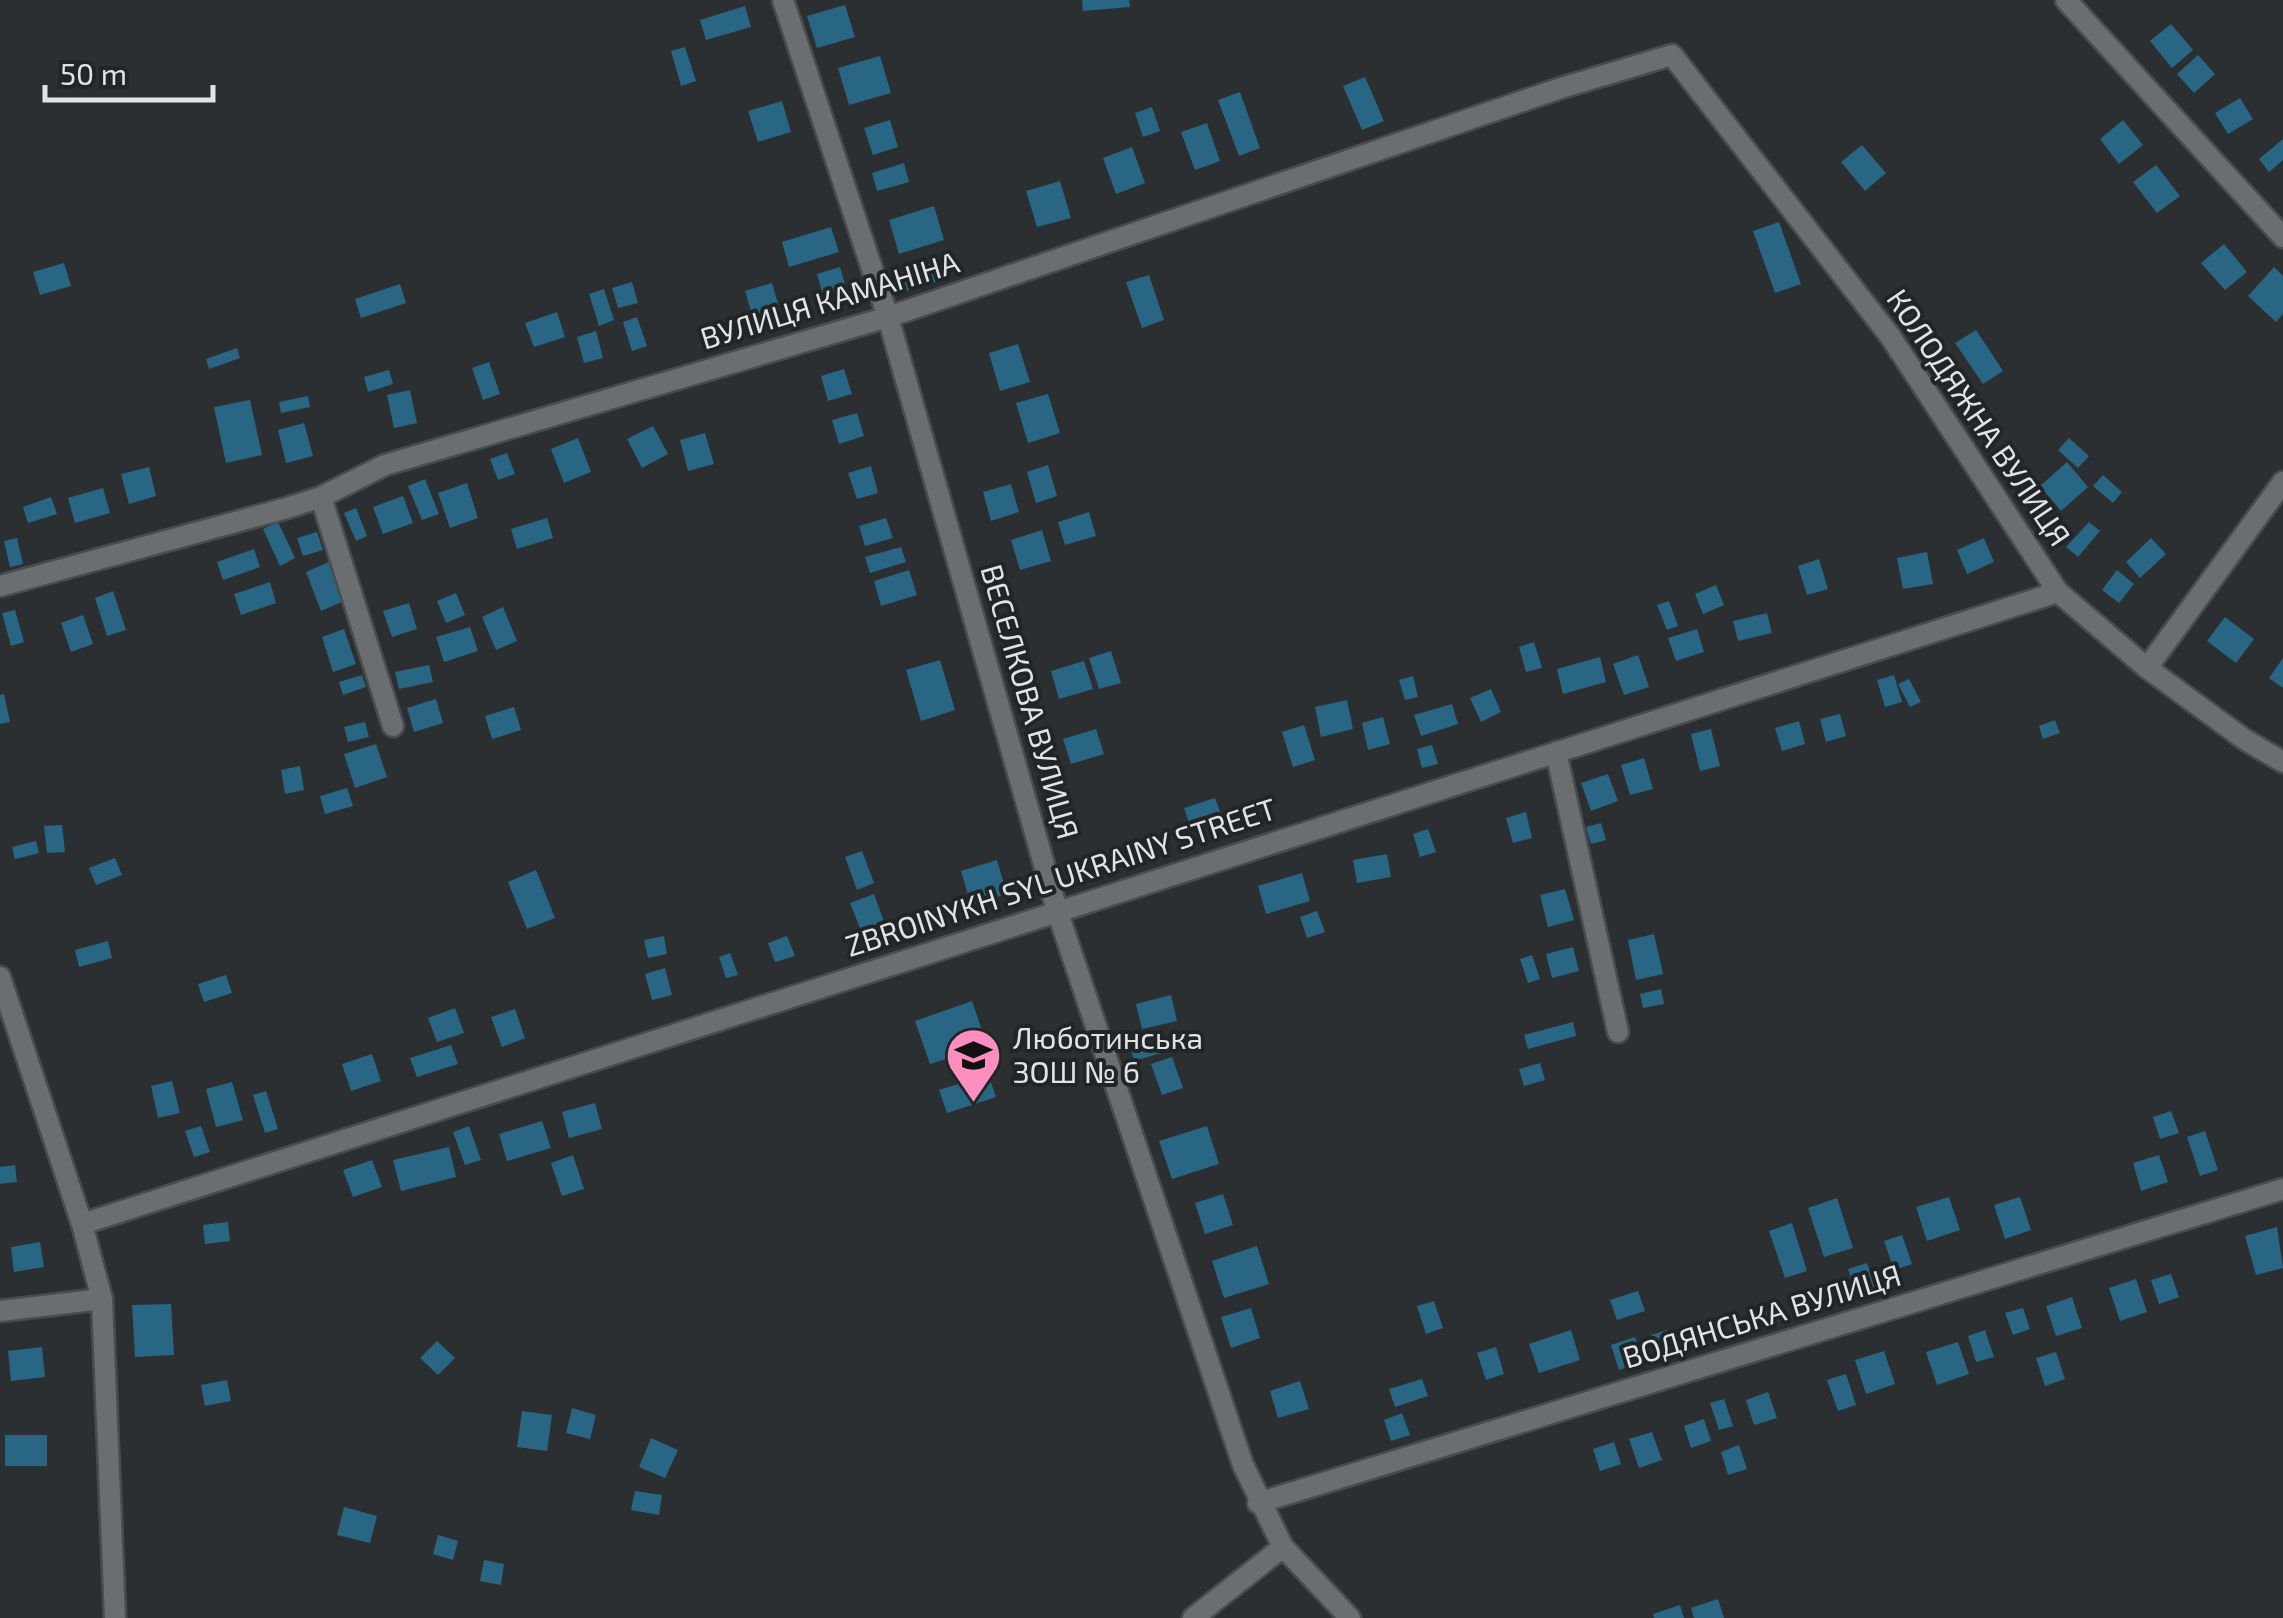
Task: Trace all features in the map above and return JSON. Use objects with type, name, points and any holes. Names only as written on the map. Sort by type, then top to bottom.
[{"type":"street","name":"ВЕСЕЛКОВА ВУЛИЦЯ","points":[[783,0],[888,317],[1057,910],[1258,1503],[1283,1547],[1350,1618]]},
{"type":"street","points":[[2066,0],[2283,238]]},
{"type":"street","name":"ВУЛИЦЯ КАМАНІНА","points":[[0,586],[321,497],[385,465],[888,317],[1542,94],[1672,55]]},
{"type":"street","name":"КОЛОДЯЖНА ВУЛИЦЯ","points":[[1672,55],[1890,336],[2058,592],[2147,668],[2244,739],[2283,762]]},
{"type":"street","points":[[2147,668],[2283,482]]},
{"type":"street","points":[[321,497],[394,726]]},
{"type":"street","name":"ZBROINYKH SYL UKRAINY STREET","points":[[82,1224],[2058,592]]},
{"type":"street","points":[[1556,752],[1618,1032]]},
{"type":"street","points":[[0,977],[82,1224],[102,1299],[115,1618]]},
{"type":"street","name":"ВОДЯНСЬКА ВУЛИЦЯ","points":[[1258,1503],[2283,1189]]},
{"type":"street","points":[[0,1310],[102,1299]]},
{"type":"street","points":[[1192,1618],[1283,1547]]},
{"type":"building","points":[[1082,0],[1129,0],[1130,7],[1083,11]]},
{"type":"building","points":[[845,5],[855,37],[817,48],[807,16]]},
{"type":"building","points":[[745,6],[751,27],[706,40],[700,20]]},
{"type":"building","points":[[2171,24],[2193,50],[2172,68],[2150,41]]},
{"type":"building","points":[[685,47],[696,81],[681,86],[671,51]]},
{"type":"building","points":[[2198,55],[2215,74],[2194,93],[2177,74]]},
{"type":"building","points":[[880,56],[891,93],[849,105],[838,68]]},
{"type":"building","points":[[1365,77],[1384,121],[1362,130],[1343,86]]},
{"type":"building","points":[[1240,92],[1260,148],[1239,156],[1218,100]]},
{"type":"building","points":[[2240,98],[2253,119],[2228,134],[2215,113]]},
{"type":"building","points":[[782,101],[791,132],[758,142],[748,111]]},
{"type":"building","points":[[1152,107],[1160,131],[1143,137],[1135,113]]},
{"type":"building","points":[[890,120],[898,147],[873,155],[864,128]]},
{"type":"building","points":[[2123,120],[2143,145],[2119,164],[2100,139]]},
{"type":"building","points":[[1207,123],[1220,161],[1195,170],[1181,132]]},
{"type":"building","points":[[2283,139],[2283,160],[2269,172],[2259,159]]},
{"type":"building","points":[[1862,145],[1886,173],[1865,191],[1841,162]]},
{"type":"building","points":[[1132,147],[1145,183],[1116,194],[1103,158]]},
{"type":"building","points":[[904,163],[909,182],[877,191],[872,173]]},
{"type":"building","points":[[2156,165],[2180,196],[2157,213],[2133,182]]},
{"type":"building","points":[[1060,181],[1071,218],[1037,227],[1026,191]]},
{"type":"building","points":[[934,206],[944,240],[899,254],[889,220]]},
{"type":"building","points":[[1779,222],[1801,284],[1775,293],[1753,231]]},
{"type":"building","points":[[831,227],[839,252],[789,267],[782,242]]},
{"type":"building","points":[[2224,244],[2247,272],[2225,290],[2201,263]]},
{"type":"building","points":[[936,262],[941,280],[906,291],[900,273]]},
{"type":"building","points":[[64,263],[71,286],[40,295],[33,272]]},
{"type":"building","points":[[840,267],[846,288],[823,295],[817,274]]},
{"type":"building","points":[[2274,267],[2283,276],[2283,314],[2276,322],[2248,296]]},
{"type":"building","points":[[1149,275],[1164,320],[1142,328],[1126,282]]},
{"type":"building","points":[[632,282],[638,303],[618,308],[612,288]]},
{"type":"building","points":[[772,283],[780,310],[753,318],[745,291]]},
{"type":"building","points":[[400,284],[406,303],[361,318],[355,299]]},
{"type":"building","points":[[604,289],[614,320],[599,326],[589,294]]},
{"type":"building","points":[[557,312],[565,337],[534,347],[525,323]]},
{"type":"building","points":[[637,317],[647,346],[632,351],[623,322]]},
{"type":"building","points":[[1976,330],[2003,371],[1983,384],[1955,343]]},
{"type":"building","points":[[596,331],[603,358],[584,363],[577,337]]},
{"type":"building","points":[[1018,344],[1030,382],[1000,391],[989,353]]},
{"type":"building","points":[[237,348],[240,358],[209,369],[206,359]]},
{"type":"building","points":[[489,362],[500,394],[483,400],[472,368]]},
{"type":"building","points":[[844,369],[852,394],[828,401],[821,376]]},
{"type":"building","points":[[389,370],[393,384],[368,392],[364,377]]},
{"type":"building","points":[[410,390],[417,423],[394,428],[387,395]]},
{"type":"building","points":[[1048,394],[1060,433],[1028,443],[1016,403]]},
{"type":"building","points":[[308,396],[310,407],[281,413],[279,402]]},
{"type":"building","points":[[250,400],[262,455],[226,463],[214,407]]},
{"type":"building","points":[[857,413],[864,436],[839,444],[832,420]]},
{"type":"building","points":[[304,423],[313,456],[286,463],[278,430]]},
{"type":"building","points":[[653,426],[668,454],[642,468],[627,439]]},
{"type":"building","points":[[705,433],[714,464],[688,471],[680,440]]},
{"type":"building","points":[[578,438],[591,472],[564,483],[551,449]]},
{"type":"building","points":[[2069,438],[2089,456],[2078,468],[2058,450]]},
{"type":"building","points":[[507,453],[515,474],[498,480],[490,459]]},
{"type":"building","points":[[2067,462],[2088,487],[2061,511],[2040,486]]},
{"type":"building","points":[[1048,465],[1057,496],[1036,503],[1027,472]]},
{"type":"building","points":[[871,466],[878,493],[857,499],[848,473]]},
{"type":"building","points":[[149,467],[156,496],[129,504],[121,474]]},
{"type":"building","points":[[2103,475],[2122,492],[2113,503],[2093,486]]},
{"type":"building","points":[[425,479],[439,514],[422,520],[408,486]]},
{"type":"building","points":[[467,483],[478,518],[450,528],[438,493]]},
{"type":"building","points":[[1011,484],[1019,512],[991,521],[983,492]]},
{"type":"building","points":[[103,488],[110,513],[75,523],[68,498]]},
{"type":"building","points":[[403,496],[413,523],[383,534],[373,507]]},
{"type":"building","points":[[51,497],[57,514],[28,523],[23,507]]},
{"type":"building","points":[[356,508],[367,536],[356,541],[344,513]]},
{"type":"building","points":[[1089,512],[1096,536],[1065,545],[1058,522]]},
{"type":"building","points":[[547,518],[553,538],[517,549],[511,529]]},
{"type":"building","points":[[886,518],[893,538],[865,546],[859,526]]},
{"type":"building","points":[[278,522],[295,558],[280,566],[263,529]]},
{"type":"building","points":[[2089,522],[2100,531],[2078,557],[2066,547]]},
{"type":"building","points":[[1042,530],[1051,561],[1020,570],[1011,540]]},
{"type":"building","points":[[317,532],[323,550],[303,556],[297,538]]},
{"type":"building","points":[[17,538],[23,564],[10,567],[4,541]]},
{"type":"building","points":[[1984,538],[1994,562],[1967,574],[1957,550]]},
{"type":"building","points":[[2151,538],[2166,554],[2140,578],[2126,562]]},
{"type":"building","points":[[901,547],[906,562],[870,573],[865,557]]},
{"type":"building","points":[[254,549],[260,567],[223,580],[217,562]]},
{"type":"building","points":[[1927,552],[1933,584],[1903,589],[1897,558]]},
{"type":"building","points":[[1819,559],[1828,589],[1807,595],[1798,566]]},
{"type":"building","points":[[329,562],[344,601],[321,611],[306,572]]},
{"type":"building","points":[[909,570],[917,595],[881,606],[874,581]]},
{"type":"building","points":[[2117,570],[2134,584],[2119,603],[2102,590]]},
{"type":"building","points":[[270,582],[276,603],[241,615],[234,594]]},
{"type":"building","points":[[1716,585],[1724,605],[1703,614],[1695,594]]},
{"type":"building","points":[[113,591],[126,630],[107,636],[95,598]]},
{"type":"building","points":[[456,593],[465,615],[446,623],[437,601]]},
{"type":"building","points":[[1669,601],[1678,626],[1667,630],[1657,605]]},
{"type":"building","points":[[409,603],[417,629],[392,637],[383,611]]},
{"type":"building","points":[[503,607],[517,641],[496,650],[482,617]]},
{"type":"building","points":[[15,610],[24,642],[11,646],[2,613]]},
{"type":"building","points":[[1767,613],[1772,633],[1738,641],[1733,621]]},
{"type":"building","points":[[83,615],[93,644],[71,652],[61,623]]},
{"type":"building","points":[[2225,617],[2254,639],[2236,663],[2207,641]]},
{"type":"building","points":[[470,627],[478,651],[444,662],[436,637]]},
{"type":"building","points":[[344,629],[356,664],[333,672],[322,637]]},
{"type":"building","points":[[1697,629],[1704,652],[1676,661],[1668,638]]},
{"type":"building","points":[[1534,642],[1542,668],[1526,672],[1519,647]]},
{"type":"building","points":[[1111,651],[1121,683],[1099,689],[1089,658]]},
{"type":"building","points":[[1638,655],[1649,687],[1624,695],[1613,664]]},
{"type":"building","points":[[1600,657],[1606,682],[1563,694],[1557,669]]},
{"type":"building","points":[[2283,658],[2283,688],[2269,678]]},
{"type":"building","points":[[940,660],[955,710],[921,721],[906,670]]},
{"type":"building","points":[[1084,661],[1093,689],[1059,699],[1051,671]]},
{"type":"building","points":[[429,665],[433,682],[399,689],[395,672]]},
{"type":"building","points":[[362,675],[366,687],[343,695],[339,682]]},
{"type":"building","points":[[1894,675],[1902,702],[1885,707],[1877,680]]},
{"type":"building","points":[[1413,676],[1418,697],[1405,700],[1399,680]]},
{"type":"building","points":[[1909,679],[1921,702],[1910,707],[1898,684]]},
{"type":"building","points":[[1491,689],[1501,712],[1481,722],[1470,698]]},
{"type":"building","points":[[4,694],[10,722],[0,724],[0,695]]},
{"type":"building","points":[[436,699],[443,723],[414,732],[407,708]]},
{"type":"building","points":[[1347,700],[1353,729],[1321,737],[1315,707]]},
{"type":"building","points":[[1452,704],[1458,724],[1421,736],[1414,715]]},
{"type":"building","points":[[514,707],[521,730],[492,739],[485,716]]},
{"type":"building","points":[[1840,714],[1846,736],[1826,742],[1820,719]]},
{"type":"building","points":[[1383,717],[1390,744],[1368,750],[1362,723]]},
{"type":"building","points":[[2055,720],[2060,733],[2043,739],[2039,726]]},
{"type":"building","points":[[1799,721],[1805,744],[1782,751],[1775,728]]},
{"type":"building","points":[[365,722],[369,737],[348,742],[344,727]]},
{"type":"building","points":[[1304,725],[1315,760],[1293,767],[1282,732]]},
{"type":"building","points":[[1096,729],[1104,754],[1071,764],[1063,739]]},
{"type":"building","points":[[1711,729],[1720,766],[1700,771],[1691,734]]},
{"type":"building","points":[[376,744],[387,777],[355,788],[344,754]]},
{"type":"building","points":[[1432,745],[1438,764],[1422,768],[1417,749]]},
{"type":"building","points":[[1644,758],[1653,789],[1630,795],[1621,765]]},
{"type":"building","points":[[300,766],[304,790],[285,794],[281,770]]},
{"type":"building","points":[[1608,774],[1618,801],[1591,811],[1581,783]]},
{"type":"building","points":[[347,788],[353,806],[325,814],[320,796]]},
{"type":"building","points":[[1215,798],[1222,817],[1191,828],[1184,808]]},
{"type":"building","points":[[1526,812],[1532,838],[1513,843],[1506,818]]},
{"type":"building","points":[[1601,823],[1606,840],[1591,844],[1586,827]]},
{"type":"building","points":[[62,825],[65,852],[47,853],[44,826]]},
{"type":"building","points":[[1428,829],[1436,852],[1420,857],[1413,834]]},
{"type":"building","points":[[36,841],[39,853],[15,859],[12,847]]},
{"type":"building","points":[[862,851],[874,883],[857,890],[845,857]]},
{"type":"building","points":[[1387,854],[1391,877],[1357,883],[1353,860]]},
{"type":"building","points":[[115,858],[122,875],[96,885],[89,868]]},
{"type":"building","points":[[997,860],[1007,894],[971,905],[961,871]]},
{"type":"building","points":[[536,870],[555,918],[527,929],[508,882]]},
{"type":"building","points":[[1302,873],[1310,901],[1266,914],[1258,886]]},
{"type":"building","points":[[1565,889],[1574,920],[1548,927],[1540,895]]},
{"type":"building","points":[[874,894],[887,930],[864,938],[850,903]]},
{"type":"building","points":[[1317,911],[1325,932],[1307,938],[1300,917]]},
{"type":"building","points":[[1654,934],[1663,974],[1636,980],[1628,940]]},
{"type":"building","points":[[664,936],[667,954],[648,958],[644,940]]},
{"type":"building","points":[[787,936],[795,956],[775,962],[768,943]]},
{"type":"building","points":[[108,941],[112,958],[79,967],[75,950]]},
{"type":"building","points":[[1573,947],[1579,971],[1552,978],[1546,954]]},
{"type":"building","points":[[730,953],[738,975],[726,978],[719,957]]},
{"type":"building","points":[[1532,955],[1540,979],[1528,983],[1520,959]]},
{"type":"building","points":[[665,968],[672,995],[652,1000],[645,974]]},
{"type":"building","points":[[226,975],[232,993],[204,1002],[198,984]]},
{"type":"building","points":[[1661,989],[1664,1004],[1643,1008],[1640,994]]},
{"type":"building","points":[[1171,995],[1177,1021],[1142,1029],[1136,1004]]},
{"type":"building","points":[[972,1001],[987,1045],[979,1048],[996,1097],[947,1113],[939,1090],[958,1084],[949,1058],[930,1064],[915,1021]]},
{"type":"building","points":[[455,1008],[464,1033],[437,1042],[428,1018]]},
{"type":"building","points":[[515,1009],[525,1038],[502,1047],[491,1017]]},
{"type":"building","points":[[1573,1022],[1576,1036],[1528,1049],[1524,1035]]},
{"type":"building","points":[[1162,1040],[1165,1052],[1134,1061],[1131,1049]]},
{"type":"building","points":[[451,1045],[458,1064],[417,1077],[410,1058]]},
{"type":"building","points":[[372,1054],[381,1081],[351,1091],[342,1064]]},
{"type":"building","points":[[1172,1057],[1183,1088],[1162,1095],[1151,1064]]},
{"type":"building","points":[[1540,1063],[1545,1080],[1524,1086],[1519,1069]]},
{"type":"building","points":[[172,1081],[180,1113],[158,1118],[151,1086]]},
{"type":"building","points":[[232,1082],[243,1120],[216,1127],[206,1089]]},
{"type":"building","points":[[266,1091],[278,1129],[265,1133],[253,1095]]},
{"type":"building","points":[[595,1103],[602,1129],[569,1138],[562,1112]]},
{"type":"building","points":[[2171,1111],[2179,1133],[2160,1139],[2153,1117]]},
{"type":"building","points":[[542,1121],[551,1148],[507,1161],[499,1134]]},
{"type":"building","points":[[201,1126],[210,1152],[194,1157],[185,1131]]},
{"type":"building","points":[[469,1126],[481,1160],[465,1165],[453,1132]]},
{"type":"building","points":[[1207,1126],[1219,1164],[1172,1179],[1159,1141]]},
{"type":"building","points":[[2205,1131],[2218,1170],[2200,1176],[2187,1137]]},
{"type":"building","points":[[449,1147],[456,1177],[401,1191],[393,1160]]},
{"type":"building","points":[[573,1155],[584,1189],[562,1196],[551,1163]]},
{"type":"building","points":[[2159,1155],[2168,1182],[2141,1191],[2133,1163]]},
{"type":"building","points":[[372,1160],[382,1187],[353,1197],[343,1170]]},
{"type":"building","points":[[15,1165],[17,1182],[0,1184],[0,1167]]},
{"type":"building","points":[[1223,1194],[1233,1225],[1205,1234],[1195,1203]]},
{"type":"building","points":[[1949,1197],[1960,1230],[1927,1241],[1916,1207]]},
{"type":"building","points":[[2020,1197],[2031,1230],[2005,1239],[1994,1205]]},
{"type":"building","points":[[1837,1198],[1853,1248],[1824,1257],[1808,1208]]},
{"type":"building","points":[[228,1222],[230,1241],[205,1244],[203,1225]]},
{"type":"building","points":[[1792,1223],[1807,1271],[1785,1278],[1769,1231]]},
{"type":"building","points":[[2277,1227],[2283,1268],[2256,1275],[2245,1236]]},
{"type":"building","points":[[1902,1235],[1912,1264],[1894,1270],[1884,1241]]},
{"type":"building","points":[[40,1242],[44,1267],[14,1272],[11,1247]]},
{"type":"building","points":[[1257,1246],[1269,1284],[1224,1298],[1212,1261]]},
{"type":"building","points":[[1867,1263],[1875,1288],[1856,1294],[1848,1269]]},
{"type":"building","points":[[2171,1274],[2179,1297],[2159,1304],[2151,1280]]},
{"type":"building","points":[[2136,1279],[2147,1312],[2120,1321],[2109,1288]]},
{"type":"building","points":[[1638,1291],[1645,1311],[1617,1320],[1610,1300]]},
{"type":"building","points":[[2072,1297],[2082,1328],[2056,1336],[2046,1306]]},
{"type":"building","points":[[1434,1301],[1443,1328],[1426,1334],[1417,1306]]},
{"type":"building","points":[[171,1304],[174,1355],[135,1357],[132,1305]]},
{"type":"building","points":[[1782,1306],[1786,1318],[1738,1333],[1735,1322]]},
{"type":"building","points":[[1251,1308],[1260,1338],[1231,1348],[1221,1317]]},
{"type":"building","points":[[2023,1308],[2030,1329],[2013,1335],[2005,1313]]},
{"type":"building","points":[[1571,1330],[1580,1360],[1539,1373],[1529,1344]]},
{"type":"building","points":[[1667,1330],[1675,1355],[1659,1360],[1651,1335]]},
{"type":"building","points":[[1985,1330],[1994,1357],[1976,1362],[1968,1336]]},
{"type":"building","points":[[1635,1337],[1644,1362],[1619,1370],[1611,1345]]},
{"type":"building","points":[[437,1341],[455,1358],[438,1375],[420,1358]]},
{"type":"building","points":[[1958,1342],[1969,1374],[1937,1385],[1926,1352]]},
{"type":"building","points":[[42,1347],[45,1377],[11,1381],[8,1351]]},
{"type":"building","points":[[1496,1347],[1504,1374],[1486,1380],[1477,1353]]},
{"type":"building","points":[[1884,1351],[1895,1384],[1866,1394],[1855,1360]]},
{"type":"building","points":[[2056,1352],[2065,1379],[2045,1386],[2036,1358]]},
{"type":"building","points":[[1846,1374],[1856,1405],[1838,1411],[1827,1380]]},
{"type":"building","points":[[1422,1379],[1428,1396],[1395,1407],[1389,1389]]},
{"type":"building","points":[[227,1380],[231,1401],[205,1406],[201,1385]]},
{"type":"building","points":[[1300,1381],[1309,1409],[1278,1418],[1270,1391]]},
{"type":"building","points":[[1768,1392],[1777,1418],[1754,1425],[1746,1400]]},
{"type":"building","points":[[1724,1399],[1733,1426],[1719,1430],[1710,1403]]},
{"type":"building","points":[[572,1408],[596,1415],[590,1439],[566,1433]]},
{"type":"building","points":[[522,1411],[552,1415],[547,1451],[517,1447]]},
{"type":"building","points":[[1402,1413],[1410,1435],[1391,1441],[1384,1420]]},
{"type":"building","points":[[1704,1419],[1711,1441],[1691,1448],[1684,1426]]},
{"type":"building","points":[[1652,1432],[1662,1460],[1639,1468],[1629,1439]]},
{"type":"building","points":[[5,1435],[47,1435],[47,1466],[5,1466]]},
{"type":"building","points":[[651,1438],[678,1450],[665,1478],[639,1467]]},
{"type":"building","points":[[1614,1442],[1621,1464],[1600,1471],[1593,1449]]},
{"type":"building","points":[[1739,1445],[1747,1469],[1728,1475],[1721,1452]]},
{"type":"building","points":[[635,1491],[662,1495],[659,1515],[631,1510]]},
{"type":"building","points":[[344,1507],[377,1516],[370,1543],[337,1535]]},
{"type":"building","points":[[438,1535],[458,1541],[453,1560],[433,1554]]},
{"type":"building","points":[[484,1560],[504,1564],[501,1585],[480,1581]]},
{"type":"building","points":[[1718,1599],[1724,1618],[1694,1618],[1691,1608]]},
{"type":"building","points":[[1680,1605],[1684,1618],[1654,1618],[1653,1614]]},
{"type":"place","name":"Люботинська ЗОШ № 6","points":[[974,1105]]}]
